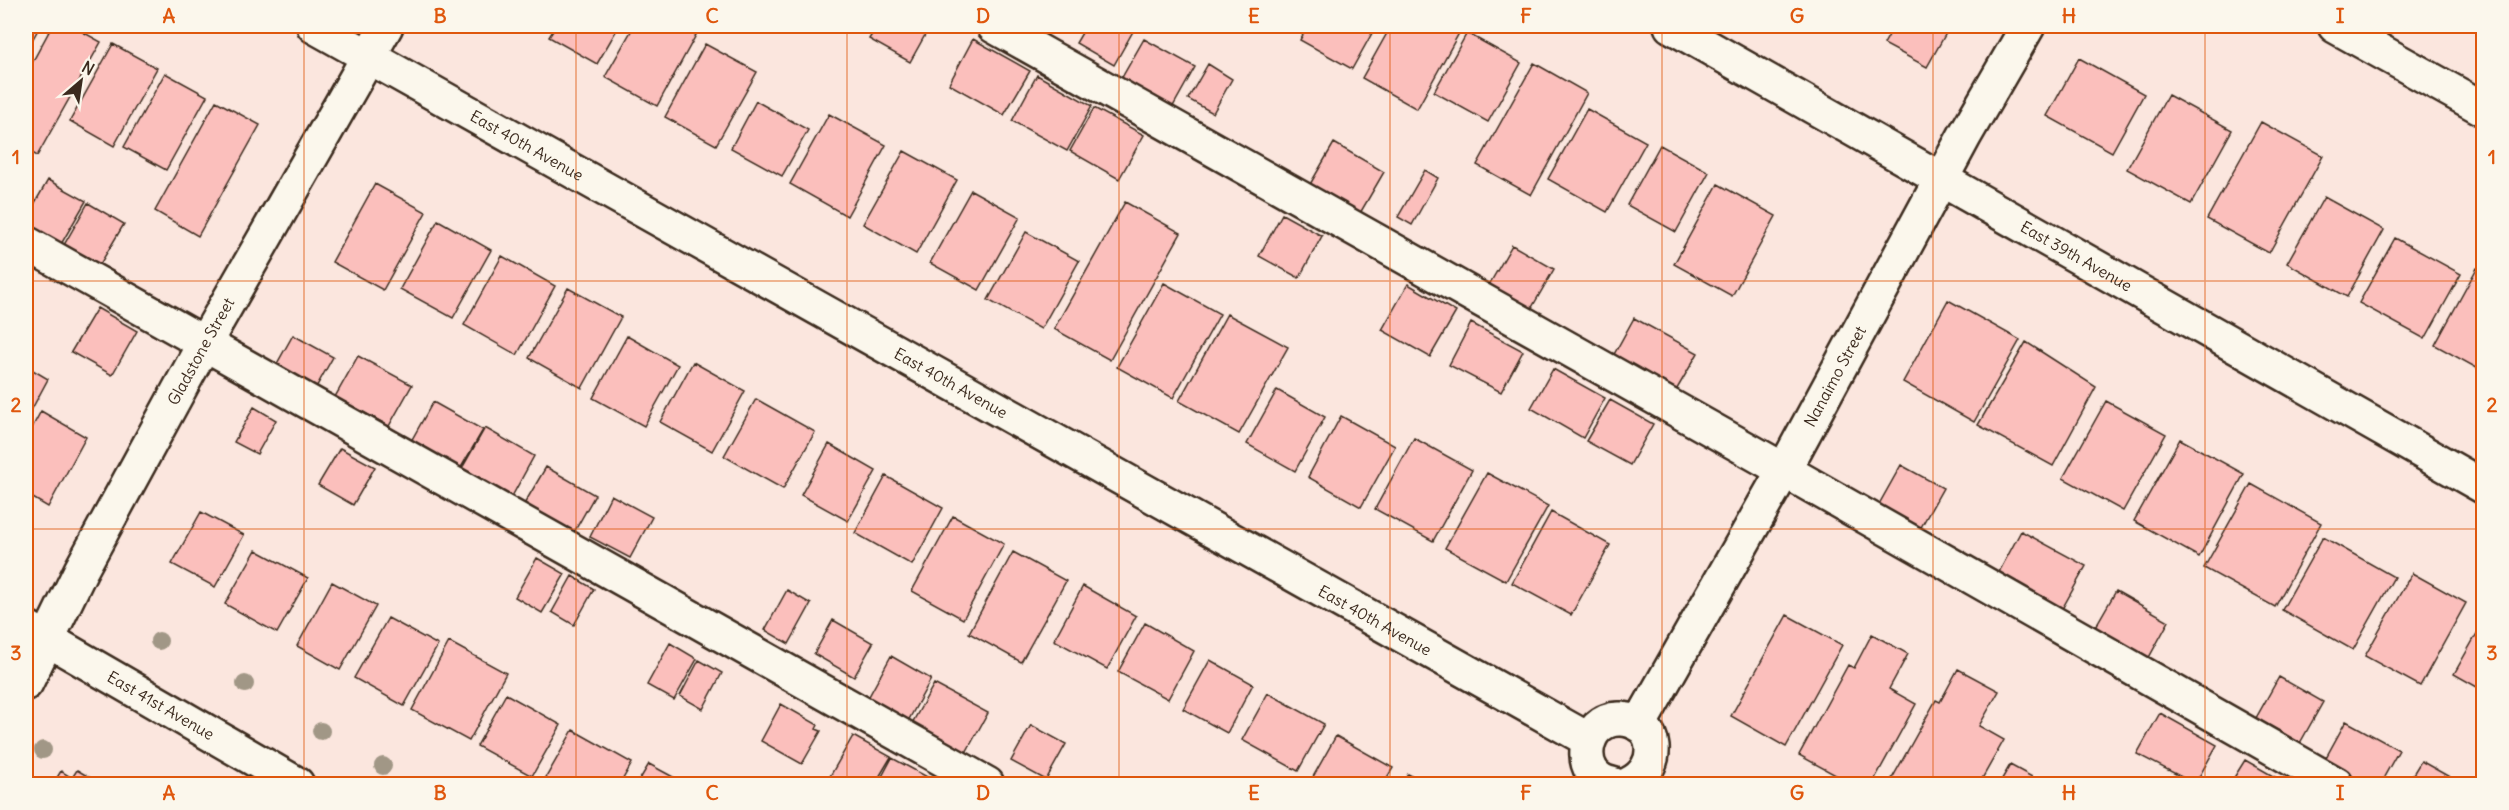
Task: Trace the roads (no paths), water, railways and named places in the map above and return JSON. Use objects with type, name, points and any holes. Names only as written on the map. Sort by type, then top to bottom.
[{"type":"street","name":"East 40th Avenue","points":[[314,26],[1589,740]]},
{"type":"street","name":"Gladstone Street","points":[[26,683],[36,633],[81,570],[204,344],[386,26]]},
{"type":"street","points":[[994,26],[1784,470],[2336,784]]},
{"type":"street","name":"East 39th Avenue","points":[[1671,26],[2484,487]]},
{"type":"street","name":"Nanaimo Street","points":[[1639,725],[1784,470],[1942,178],[2028,26]]},
{"type":"street","points":[[2335,26],[2484,108]]},
{"type":"street","points":[[26,243],[987,784]]},
{"type":"street","name":"East 41st Avenue","points":[[36,633],[297,784]]},
{"type":"street","points":[[1620,719],[1639,725],[1647,732],[1651,742],[1651,763],[1628,782],[1598,778],[1587,760],[1586,750],[1593,731],[1610,720],[1620,719]]}]
